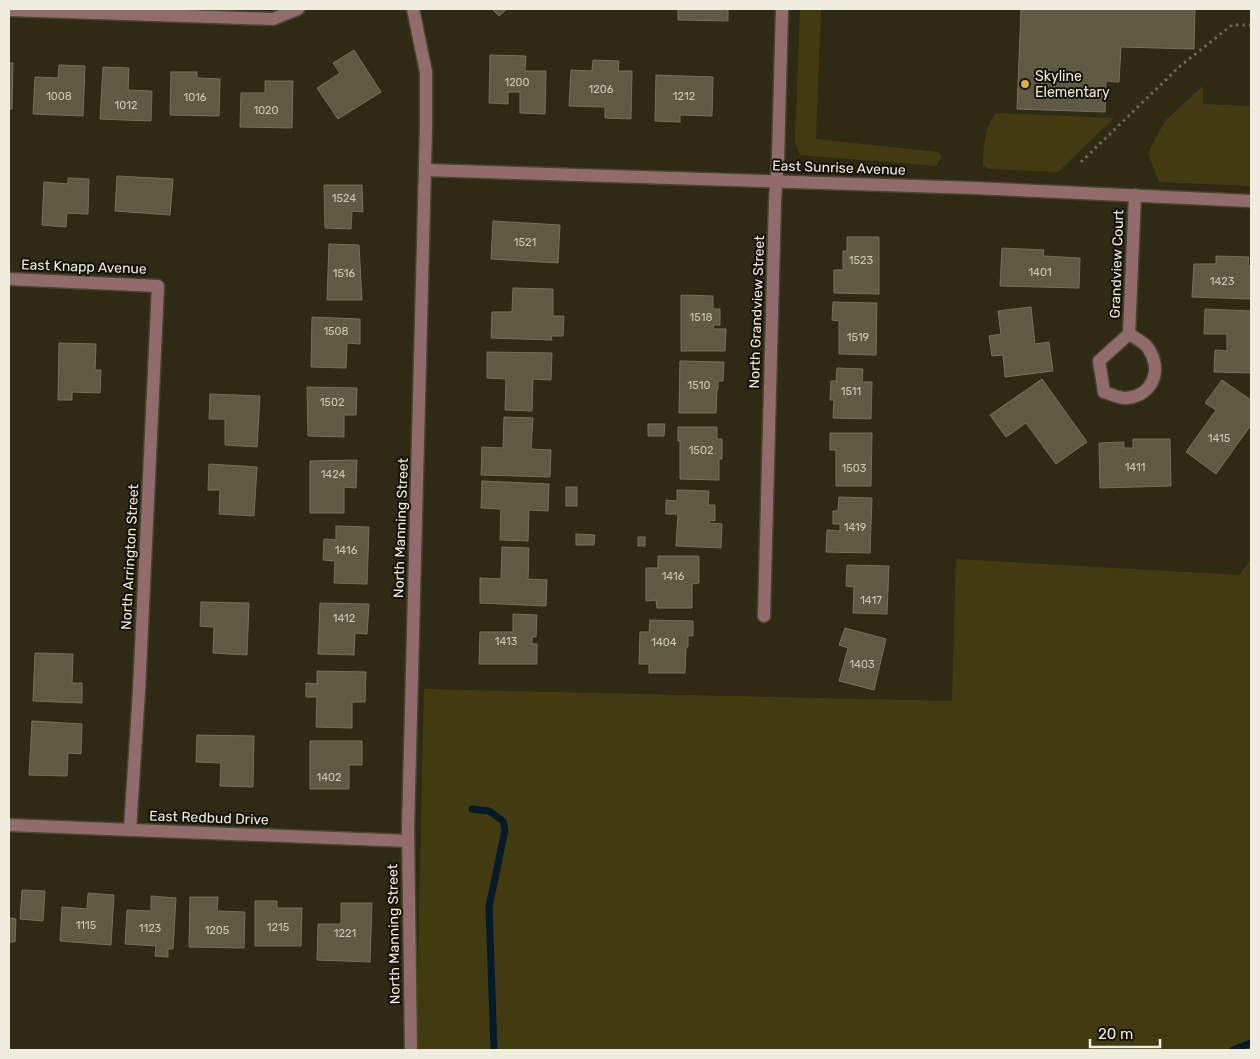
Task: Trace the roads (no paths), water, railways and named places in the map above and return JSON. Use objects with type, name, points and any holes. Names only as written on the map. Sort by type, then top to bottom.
[{"type":"street","points":[[9,10],[273,19],[298,9]]},
{"type":"street","name":"North Manning Street","points":[[411,1050],[408,841],[426,170],[426,72],[413,9]]},
{"type":"street","name":"North Grandview Street","points":[[764,616],[774,201],[782,9]]},
{"type":"street","name":"East Sunrise Avenue","points":[[426,170],[776,181],[1251,201]]},
{"type":"street","name":"Grandview Court","points":[[1129,334],[1135,195]]},
{"type":"street","name":"East Knapp Avenue","points":[[9,279],[158,286]]},
{"type":"street","name":"North Arrington Street","points":[[130,830],[158,286]]},
{"type":"street","points":[[1129,334],[1148,347],[1156,365],[1153,381],[1145,393],[1125,398],[1104,392],[1099,361],[1129,334]]},
{"type":"street","name":"East Redbud Drive","points":[[9,825],[408,841]]},
{"type":"waterway","points":[[472,809],[489,811],[503,821],[505,830],[489,907],[494,1050]]},
{"type":"waterway","points":[[1233,1050],[1251,1043]]},
{"type":"place","name":"Skyline Elementary","points":[[1025,84]]}]
